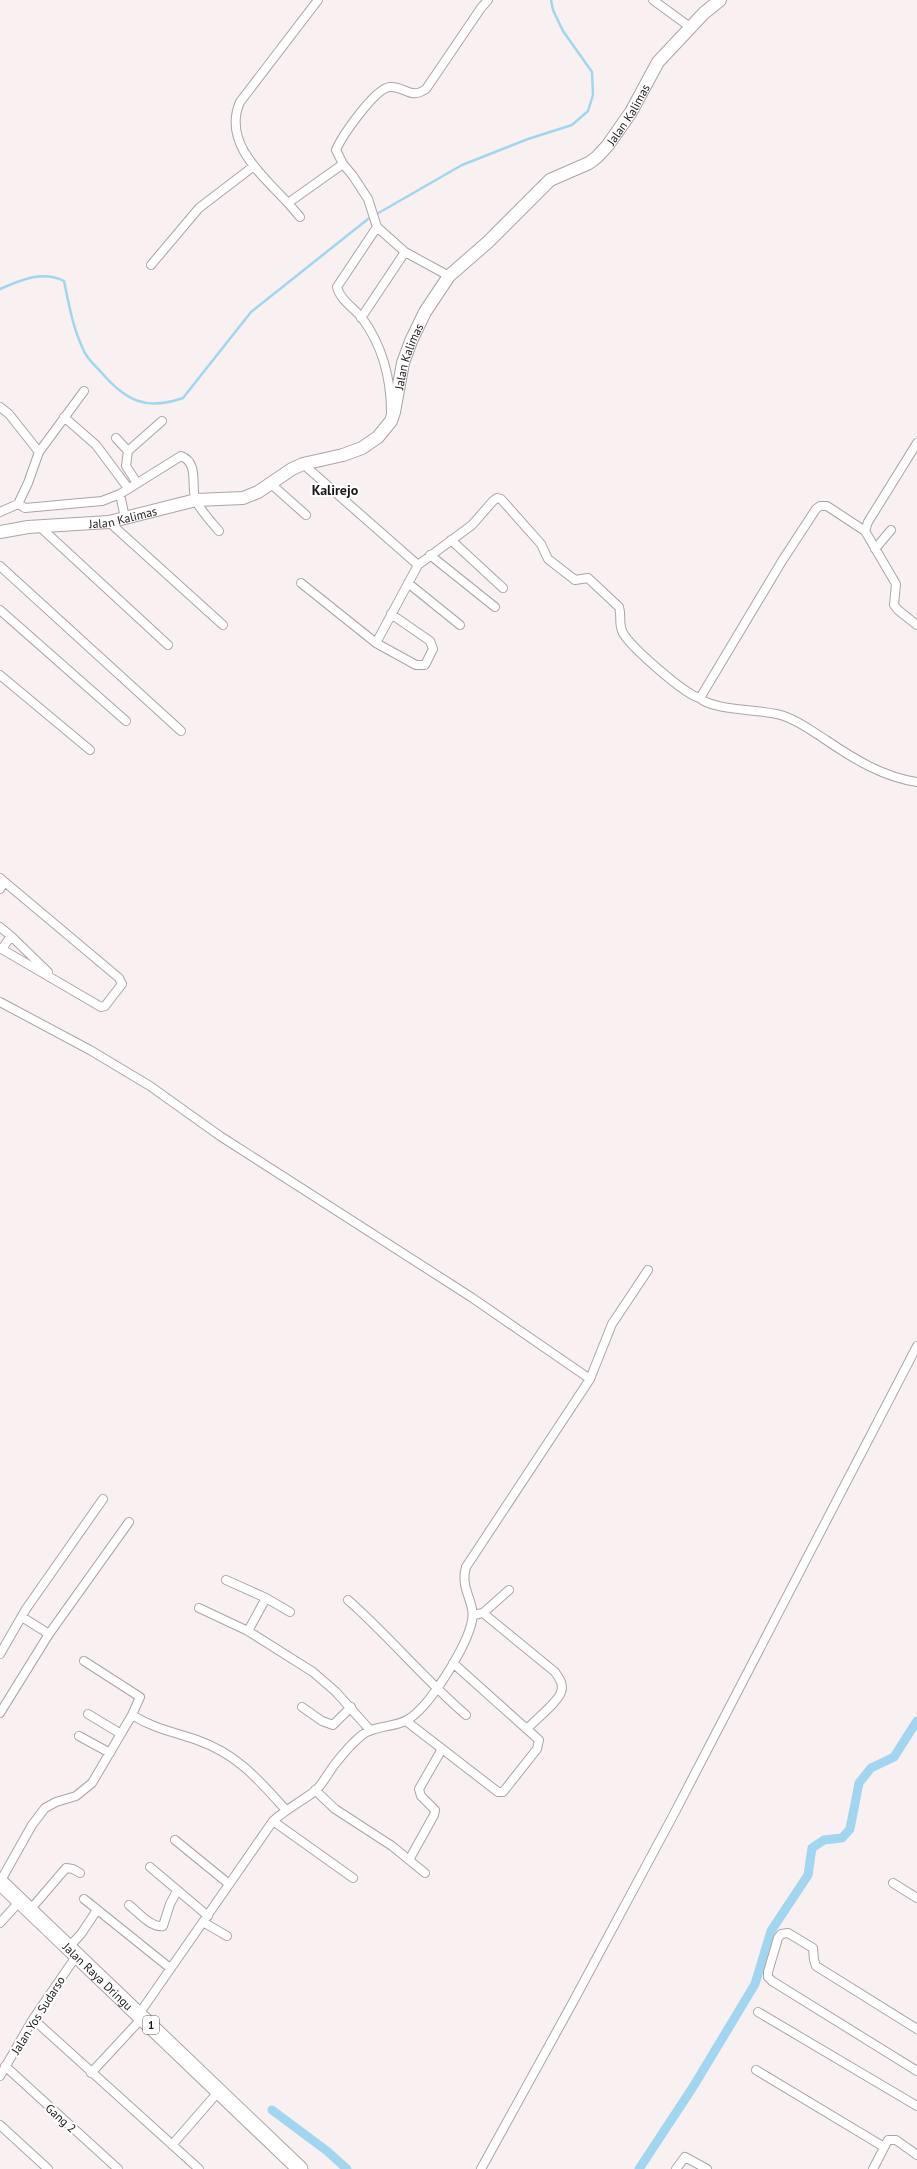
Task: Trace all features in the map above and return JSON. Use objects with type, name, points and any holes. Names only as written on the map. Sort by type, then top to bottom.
[{"type":"highway","name":"Jalan Raya Dringu","points":[[0,1882],[73,1951],[143,2011],[219,2091],[300,2169]]},
{"type":"street","points":[[300,217],[254,166],[237,140],[235,121],[237,110],[259,75],[318,0]]},
{"type":"street","points":[[449,276],[405,252],[376,225],[368,199],[343,164],[336,150],[346,132],[368,105],[388,88],[412,94],[419,93],[426,89],[488,0]]},
{"type":"street","points":[[653,0],[690,26]]},
{"type":"street","name":"Jalan Kalimas","points":[[0,532],[39,526],[109,522],[124,516],[195,495],[243,498],[258,492],[292,468],[343,455],[362,448],[378,436],[391,421],[399,394],[403,364],[411,340],[425,312],[449,276],[488,242],[550,180],[588,163],[608,145],[631,112],[658,62],[690,26],[720,0]]},
{"type":"street","points":[[288,203],[343,164]]},
{"type":"street","points":[[151,265],[199,208],[254,166]]},
{"type":"street","points":[[376,225],[337,287],[340,295],[361,318],[381,353],[388,384],[391,421]]},
{"type":"street","points":[[361,318],[405,252]]},
{"type":"street","points":[[0,512],[18,504],[28,483],[39,452],[84,391]]},
{"type":"street","points":[[0,407],[9,414],[39,452]]},
{"type":"street","points":[[64,417],[96,445],[128,488]]},
{"type":"street","points":[[137,483],[126,466],[128,451],[162,421]]},
{"type":"street","points":[[116,438],[128,451]]},
{"type":"street","points":[[865,531],[868,522],[917,443]]},
{"type":"street","points":[[18,504],[25,508],[53,507],[102,501],[120,494],[181,456],[185,458],[191,468],[195,495],[218,531]]},
{"type":"street","points":[[303,464],[418,565]]},
{"type":"street","points":[[270,483],[306,515]]},
{"type":"street","points":[[120,494],[124,516]]},
{"type":"street","points":[[376,643],[418,565],[472,526],[497,498],[501,500],[541,544],[548,559],[575,580],[585,577],[591,580],[618,607],[620,612],[619,622],[630,644],[686,692],[700,698],[705,702],[731,708],[783,715],[799,723],[869,767],[917,782]]},
{"type":"street","points":[[700,698],[782,561],[816,509],[820,506],[828,506],[865,531],[896,584],[894,605],[917,625]]},
{"type":"street","points":[[109,522],[222,625]]},
{"type":"street","points":[[39,526],[168,645]]},
{"type":"street","points":[[875,549],[891,530]]},
{"type":"street","points":[[451,540],[503,588]]},
{"type":"street","points":[[430,555],[495,607]]},
{"type":"street","points":[[0,566],[181,731]]},
{"type":"street","points":[[301,583],[369,639],[416,666],[425,665],[428,662],[433,649],[430,640],[391,614]]},
{"type":"street","points":[[408,583],[460,625]]},
{"type":"street","points":[[0,610],[126,721]]},
{"type":"street","points":[[0,675],[90,750]]},
{"type":"street","points":[[1,883],[122,981],[117,990],[101,1007],[1,948],[11,936]]},
{"type":"street","points":[[0,927],[57,982]]},
{"type":"street","points":[[0,1002],[90,1050],[150,1086],[220,1136],[471,1297],[590,1379]]},
{"type":"street","points":[[91,2073],[143,2011],[170,1968],[206,1919],[273,1821],[285,1809],[315,1790],[336,1763],[362,1736],[370,1730],[406,1721],[427,1703],[453,1663],[471,1627],[474,1615],[463,1580],[470,1560],[590,1379],[612,1324],[648,1270]]},
{"type":"street","points":[[481,2169],[675,1812],[917,1346]]},
{"type":"street","points":[[0,1654],[22,1617],[103,1499]]},
{"type":"street","points":[[0,1713],[49,1634],[129,1522]]},
{"type":"street","points":[[226,1580],[266,1598],[290,1612]]},
{"type":"street","points":[[474,1615],[483,1613],[509,1590]]},
{"type":"street","points":[[248,1631],[266,1598]]},
{"type":"street","points":[[348,1600],[378,1626],[436,1689],[466,1715]]},
{"type":"street","points":[[199,1608],[248,1631],[313,1672],[351,1707],[370,1730]]},
{"type":"street","points":[[483,1613],[555,1672],[560,1679],[562,1687],[559,1696],[527,1729]]},
{"type":"street","points":[[22,1617],[49,1634]]},
{"type":"street","points":[[0,1882],[32,1825],[45,1808],[84,1791],[92,1783],[122,1734],[140,1697],[84,1662]]},
{"type":"street","points":[[406,1721],[501,1793],[540,1745],[539,1740],[453,1663]]},
{"type":"street","points":[[302,1707],[322,1722],[333,1724],[351,1707]]},
{"type":"street","points":[[88,1714],[122,1734]]},
{"type":"street","points":[[132,1715],[160,1730],[198,1740],[230,1755],[249,1770],[285,1809]]},
{"type":"street","points":[[79,1736],[110,1753]]},
{"type":"street","points":[[409,1860],[434,1815],[435,1810],[421,1796],[419,1788],[442,1749]]},
{"type":"street","points":[[315,1790],[335,1808],[368,1829],[425,1873]]},
{"type":"street","points":[[273,1821],[353,1878]]},
{"type":"street","points":[[175,1840],[229,1884]]},
{"type":"street","points":[[0,1923],[25,1906],[66,1868],[73,1869],[80,1873]]},
{"type":"street","points":[[150,1868],[206,1919],[228,1936]]},
{"type":"street","points":[[893,1883],[917,1898]]},
{"type":"street","points":[[129,1905],[153,1925],[158,1927],[163,1926],[170,1904],[177,1891]]},
{"type":"street","points":[[84,1899],[170,1968]]},
{"type":"street","name":"Jalan Yos Sudarso","points":[[0,2076],[73,1951],[83,1931],[97,1910]]},
{"type":"street","points":[[917,2029],[816,1966],[813,1948],[788,1933],[782,1934],[778,1938],[768,1972],[768,1977],[772,1981],[917,2072]]},
{"type":"street","points":[[758,2012],[917,2106]]},
{"type":"street","points":[[33,2019],[199,2169]]},
{"type":"street","name":"Gang 2","points":[[5,2066],[118,2169]]},
{"type":"street","points":[[756,2070],[884,2147]]},
{"type":"street","points":[[172,2144],[219,2091]]},
{"type":"street","points":[[0,2125],[48,2169]]},
{"type":"street","points":[[873,2169],[888,2140],[892,2139],[917,2155]]},
{"type":"street","points":[[676,2169],[685,2157],[707,2169]]},
{"type":"waterway","points":[[0,289],[16,282],[40,276],[48,276],[64,281],[74,326],[85,354],[110,382],[128,396],[138,401],[147,403],[158,404],[183,398],[251,312],[368,219],[462,165],[528,139],[572,125],[588,111],[593,95],[592,72],[563,31],[553,10],[551,0]]},
{"type":"waterway","points":[[639,2169],[693,2087],[755,1984],[771,1931],[808,1875],[812,1848],[824,1840],[842,1838],[850,1829],[859,1783],[871,1768],[894,1757],[917,1721]]},
{"type":"waterway","points":[[272,2110],[327,2151],[347,2169]]},
{"type":"district","name":"Kalirejo","points":[[335,490]]}]
